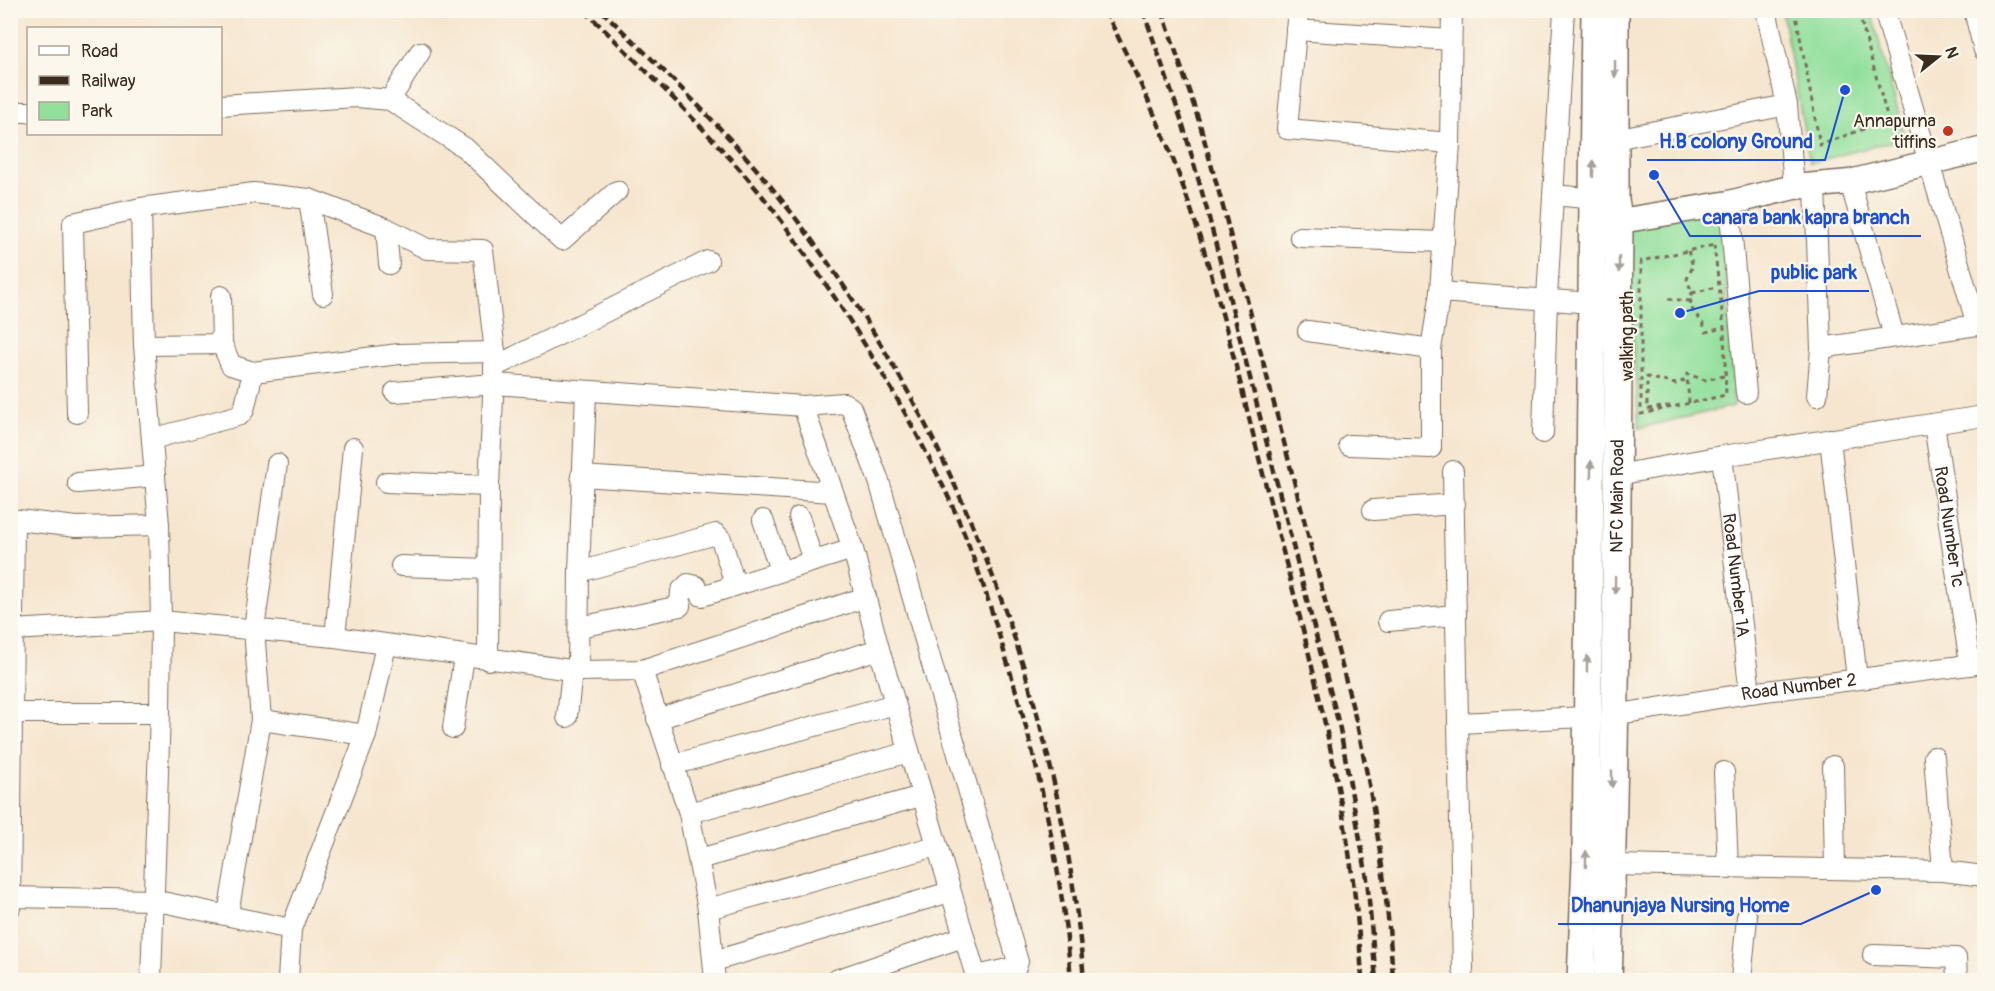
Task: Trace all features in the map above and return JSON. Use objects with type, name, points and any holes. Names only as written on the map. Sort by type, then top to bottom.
[{"type":"main road","name":"NFC Main Road","points":[[1581,981],[1586,862],[1600,716],[1617,475],[1609,207],[1595,10]]},
{"type":"main road","name":"NFC Main Road","points":[[1608,981],[1612,865],[1600,716],[1592,303],[1593,226],[1609,207],[1615,139],[1615,10]]},
{"type":"street","points":[[1349,445],[1431,448],[1431,349],[1440,292],[1444,242],[1450,143],[1452,10]]},
{"type":"street","points":[[1543,433],[1547,298],[1564,10]]},
{"type":"street","points":[[1766,10],[1804,187],[1821,348],[1817,396]]},
{"type":"street","points":[[1821,348],[1981,324],[1884,10]]},
{"type":"street","points":[[1974,10],[1984,50]]},
{"type":"street","points":[[1450,40],[1297,20],[1287,129],[1450,143]]},
{"type":"street","points":[[390,100],[420,52]]},
{"type":"street","points":[[222,105],[357,97],[390,100],[465,148],[558,240],[566,238],[617,191]]},
{"type":"street","points":[[1615,139],[1787,105]]},
{"type":"street","points":[[10,112],[27,112]]},
{"type":"street","points":[[1554,195],[1609,207],[1729,203],[1804,187],[1850,182],[1930,165],[1984,149]]},
{"type":"street","points":[[1850,182],[1893,336]]},
{"type":"street","points":[[76,414],[73,223],[141,208],[254,193],[309,199],[386,228],[428,249],[483,250],[494,368],[489,486],[488,660]]},
{"type":"street","points":[[309,199],[323,294]]},
{"type":"street","points":[[1729,203],[1746,393]]},
{"type":"street","points":[[141,208],[144,345],[159,525],[160,714],[151,981]]},
{"type":"street","points":[[386,228],[389,264]]},
{"type":"street","points":[[1300,237],[1444,242]]},
{"type":"street","points":[[395,392],[494,368],[708,261]]},
{"type":"street","points":[[1440,292],[1592,303]]},
{"type":"street","points":[[221,296],[222,344],[231,365],[253,372],[399,354],[494,368],[586,391],[803,406],[844,403],[851,408],[879,482],[1018,962],[1016,967],[977,979],[921,796],[853,549],[803,406]]},
{"type":"street","points":[[1308,331],[1431,349]]},
{"type":"street","points":[[144,345],[222,344]]},
{"type":"street","points":[[152,439],[240,416],[244,410],[253,372]]},
{"type":"street","points":[[567,717],[580,627],[581,476],[586,391]]},
{"type":"street","points":[[1617,475],[1722,456],[1984,416]]},
{"type":"street","name":"Road Number 1c","points":[[1934,424],[1977,664]]},
{"type":"street","points":[[1830,439],[1857,680]]},
{"type":"street","points":[[335,637],[354,448]]},
{"type":"street","name":"Road Number 1A","points":[[1722,456],[1750,693]]},
{"type":"street","points":[[228,914],[261,720],[254,629],[277,464]]},
{"type":"street","points":[[1453,471],[1463,970]]},
{"type":"street","points":[[78,483],[155,476]]},
{"type":"street","points":[[581,476],[833,492]]},
{"type":"street","points":[[386,482],[489,486]]},
{"type":"street","points":[[1372,510],[1455,504]]},
{"type":"street","points":[[799,517],[813,561]]},
{"type":"street","points":[[10,908],[14,630],[12,519],[75,527],[159,525]]},
{"type":"street","points":[[763,520],[780,570]]},
{"type":"street","points":[[579,572],[716,534],[719,535],[735,584]]},
{"type":"street","points":[[580,627],[680,606],[681,591],[688,584],[696,586],[702,596],[853,549]]},
{"type":"street","points":[[401,566],[488,569]]},
{"type":"street","points":[[14,630],[160,621],[335,637],[575,671],[642,670],[866,597]]},
{"type":"street","points":[[1388,621],[1456,615]]},
{"type":"street","points":[[288,981],[291,929],[366,735],[386,645]]},
{"type":"street","points":[[657,719],[879,649]]},
{"type":"street","points":[[453,728],[464,657]]},
{"type":"street","name":"Road Number 2","points":[[1459,723],[1600,716],[1750,693],[1977,664]]},
{"type":"street","points":[[642,670],[689,813],[708,909],[715,981]]},
{"type":"street","points":[[672,765],[895,704]]},
{"type":"street","points":[[13,713],[160,714]]},
{"type":"street","points":[[261,720],[366,735]]},
{"type":"street","points":[[689,813],[909,752]]},
{"type":"street","points":[[1934,757],[1943,872]]},
{"type":"street","points":[[1833,766],[1835,869]]},
{"type":"street","points":[[1724,772],[1728,869]]},
{"type":"street","points":[[699,859],[921,796]]},
{"type":"street","points":[[708,909],[936,846]]},
{"type":"street","points":[[1612,865],[1943,872],[1984,876]]},
{"type":"street","points":[[714,961],[950,892]]},
{"type":"street","points":[[11,897],[153,900],[291,929]]},
{"type":"street","points":[[1741,981],[1747,917]]},
{"type":"street","points":[[836,981],[963,937]]},
{"type":"street","points":[[1873,955],[1956,958],[1957,981]]},
{"type":"path","points":[[1795,10],[1820,145],[1888,120],[1858,10]]},
{"type":"path","name":"walking path","points":[[1686,380],[1675,384],[1647,377],[1647,409],[1689,403],[1687,374],[1705,380],[1724,378],[1724,328],[1714,245],[1641,261],[1641,414],[1726,395],[1724,328]]},
{"type":"path","points":[[1688,251],[1693,266],[1687,279],[1692,293],[1689,304],[1694,315],[1704,324],[1706,332],[1724,328]]},
{"type":"path","points":[[1692,293],[1713,288]]},
{"type":"path","points":[[1668,299],[1689,300],[1692,293]]},
{"type":"green space","points":[[1782,11],[1871,11],[1905,138],[1810,163]]},
{"type":"green space","points":[[1721,205],[1734,406],[1639,428],[1625,221]]},
{"type":"railway","points":[[584,10],[696,121],[769,205],[809,259],[852,324],[933,465],[979,573],[1029,738],[1048,818],[1062,898],[1071,980]]},
{"type":"railway","points":[[601,10],[708,116],[768,183],[833,271],[891,363],[942,458],[986,558],[1022,660],[1050,765],[1071,872],[1084,980]]},
{"type":"railway","points":[[1105,10],[1176,167],[1205,253],[1229,339],[1303,629],[1330,745],[1350,862],[1358,921],[1362,980]]},
{"type":"railway","points":[[1143,10],[1183,125],[1207,210],[1340,729],[1367,878],[1376,980]]},
{"type":"railway","points":[[1162,10],[1199,121],[1223,207],[1357,724],[1380,852],[1393,980]]},
{"type":"place","name":"H.B colony Ground","points":[[1845,90]]},
{"type":"place","name":"Annapurna tiffins","points":[[1948,131]]},
{"type":"place","name":"canara bank kapra branch","points":[[1654,175]]},
{"type":"place","name":"public park","points":[[1680,313]]},
{"type":"place","name":"Dhanunjaya Nursing Home","points":[[1876,890]]}]
